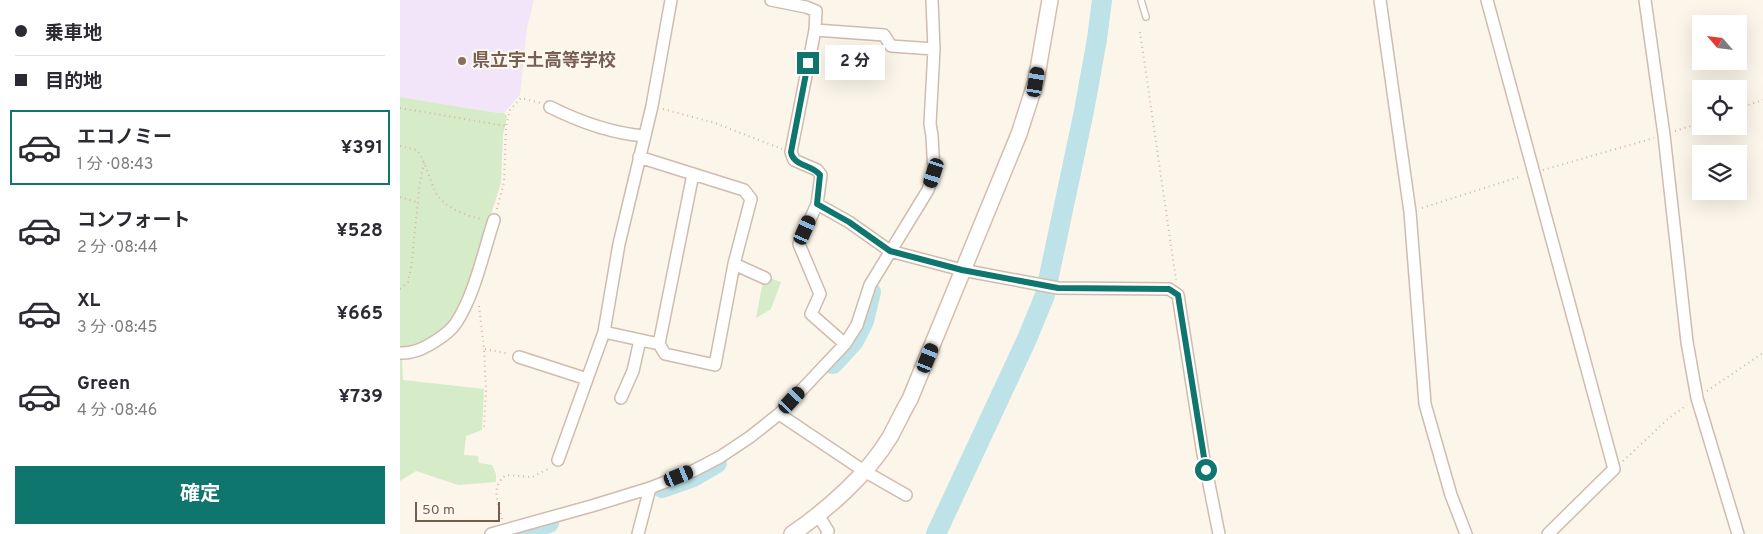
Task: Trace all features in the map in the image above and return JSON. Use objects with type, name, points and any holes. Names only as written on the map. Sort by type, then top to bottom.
[{"type":"street","points":[[558,460],[604,332],[619,244],[652,106],[671,0]]},
{"type":"street","points":[[771,0],[806,6],[816,11],[815,30],[791,152],[794,160],[817,170],[820,175],[817,204],[799,244],[820,294],[811,314],[845,344]]},
{"type":"street","points":[[490,534],[650,488],[720,458],[779,414],[845,344],[858,325],[870,285],[928,190],[934,173],[930,124],[934,49],[932,0]]},
{"type":"street","points":[[792,534],[829,507],[864,471],[890,438],[910,399],[1022,126],[1036,82],[1050,0]]},
{"type":"street","points":[[1380,0],[1410,212],[1425,404],[1451,495],[1466,534]]},
{"type":"street","points":[[1487,0],[1614,469],[1548,534]]},
{"type":"street","points":[[1645,0],[1664,135],[1687,342],[1696,398],[1738,534]]},
{"type":"street","points":[[815,30],[884,35],[891,46],[934,49]]},
{"type":"street","points":[[550,107],[598,127],[625,134],[644,136]]},
{"type":"street","points":[[640,157],[744,190],[751,199],[734,264],[715,365],[665,354],[659,344],[693,174]]},
{"type":"street","points":[[817,204],[849,222],[890,251],[962,270],[1058,288],[1169,289],[1178,295],[1203,454],[1219,534]]},
{"type":"street","points":[[400,353],[412,352],[433,343],[455,325],[474,286],[494,220]]},
{"type":"street","points":[[734,264],[765,278]]},
{"type":"street","points":[[604,332],[659,344]]},
{"type":"street","points":[[621,398],[633,371],[640,340]]},
{"type":"street","points":[[519,357],[587,379]]},
{"type":"street","points":[[779,414],[864,471],[906,495]]},
{"type":"street","points":[[638,534],[650,488]]},
{"type":"street","points":[[818,515],[828,531],[827,534]]},
{"type":"lane","points":[[1141,0],[1146,17]]},
{"type":"path","points":[[1140,32],[1178,295]]},
{"type":"path","points":[[400,146],[417,150],[424,160],[437,194],[455,210],[474,218],[494,220],[504,182],[506,126],[510,110],[522,98],[550,107]]},
{"type":"path","points":[[1747,105],[1763,100]]},
{"type":"path","points":[[652,106],[715,124],[755,138],[767,145],[791,152]]},
{"type":"path","points":[[400,108],[506,126]]},
{"type":"path","points":[[1664,135],[1692,126]]},
{"type":"path","points":[[400,289],[408,282],[412,268],[420,182],[424,160]]},
{"type":"path","points":[[400,197],[418,203]]},
{"type":"path","points":[[478,298],[484,349],[486,390],[484,430]]},
{"type":"path","points":[[484,349],[519,357]]},
{"type":"path","points":[[1614,469],[1669,418],[1763,353]]},
{"type":"path","points":[[505,531],[496,493],[499,480],[506,475],[532,477],[548,469],[558,460]]},
{"type":"shaded area","name":"県立宇土高等学校","points":[[400,0],[534,0],[527,28],[520,95],[504,113],[400,97]]},
{"type":"green space","points":[[400,97],[504,113],[507,116],[503,135],[501,183],[470,280],[451,323],[429,339],[400,349]]},
{"type":"green space","points":[[764,276],[781,282],[771,309],[756,318]]},
{"type":"green space","points":[[400,358],[402,358],[403,380],[484,389],[482,430],[466,436],[464,455],[478,456],[479,463],[492,465],[496,474],[496,482],[458,485],[416,471],[400,481]]},
{"type":"waterway","points":[[936,534],[1027,339],[1045,295],[1084,111],[1102,0]]},
{"type":"waterway","points":[[833,364],[854,341],[864,321],[871,292]]},
{"type":"waterway","points":[[662,488],[693,477],[717,463]]},
{"type":"waterway","points":[[513,534],[549,523]]},
{"type":"waterway","points":[[545,534],[547,524]]},
{"type":"place","name":"県立宇土高等学校","points":[[462,61]]},
{"type":"route","points":[[808,63],[791,152],[792,156],[794,160],[817,170],[820,175],[817,204],[849,222],[890,251],[962,270],[1058,288],[1169,289],[1178,295],[1206,470]]}]
